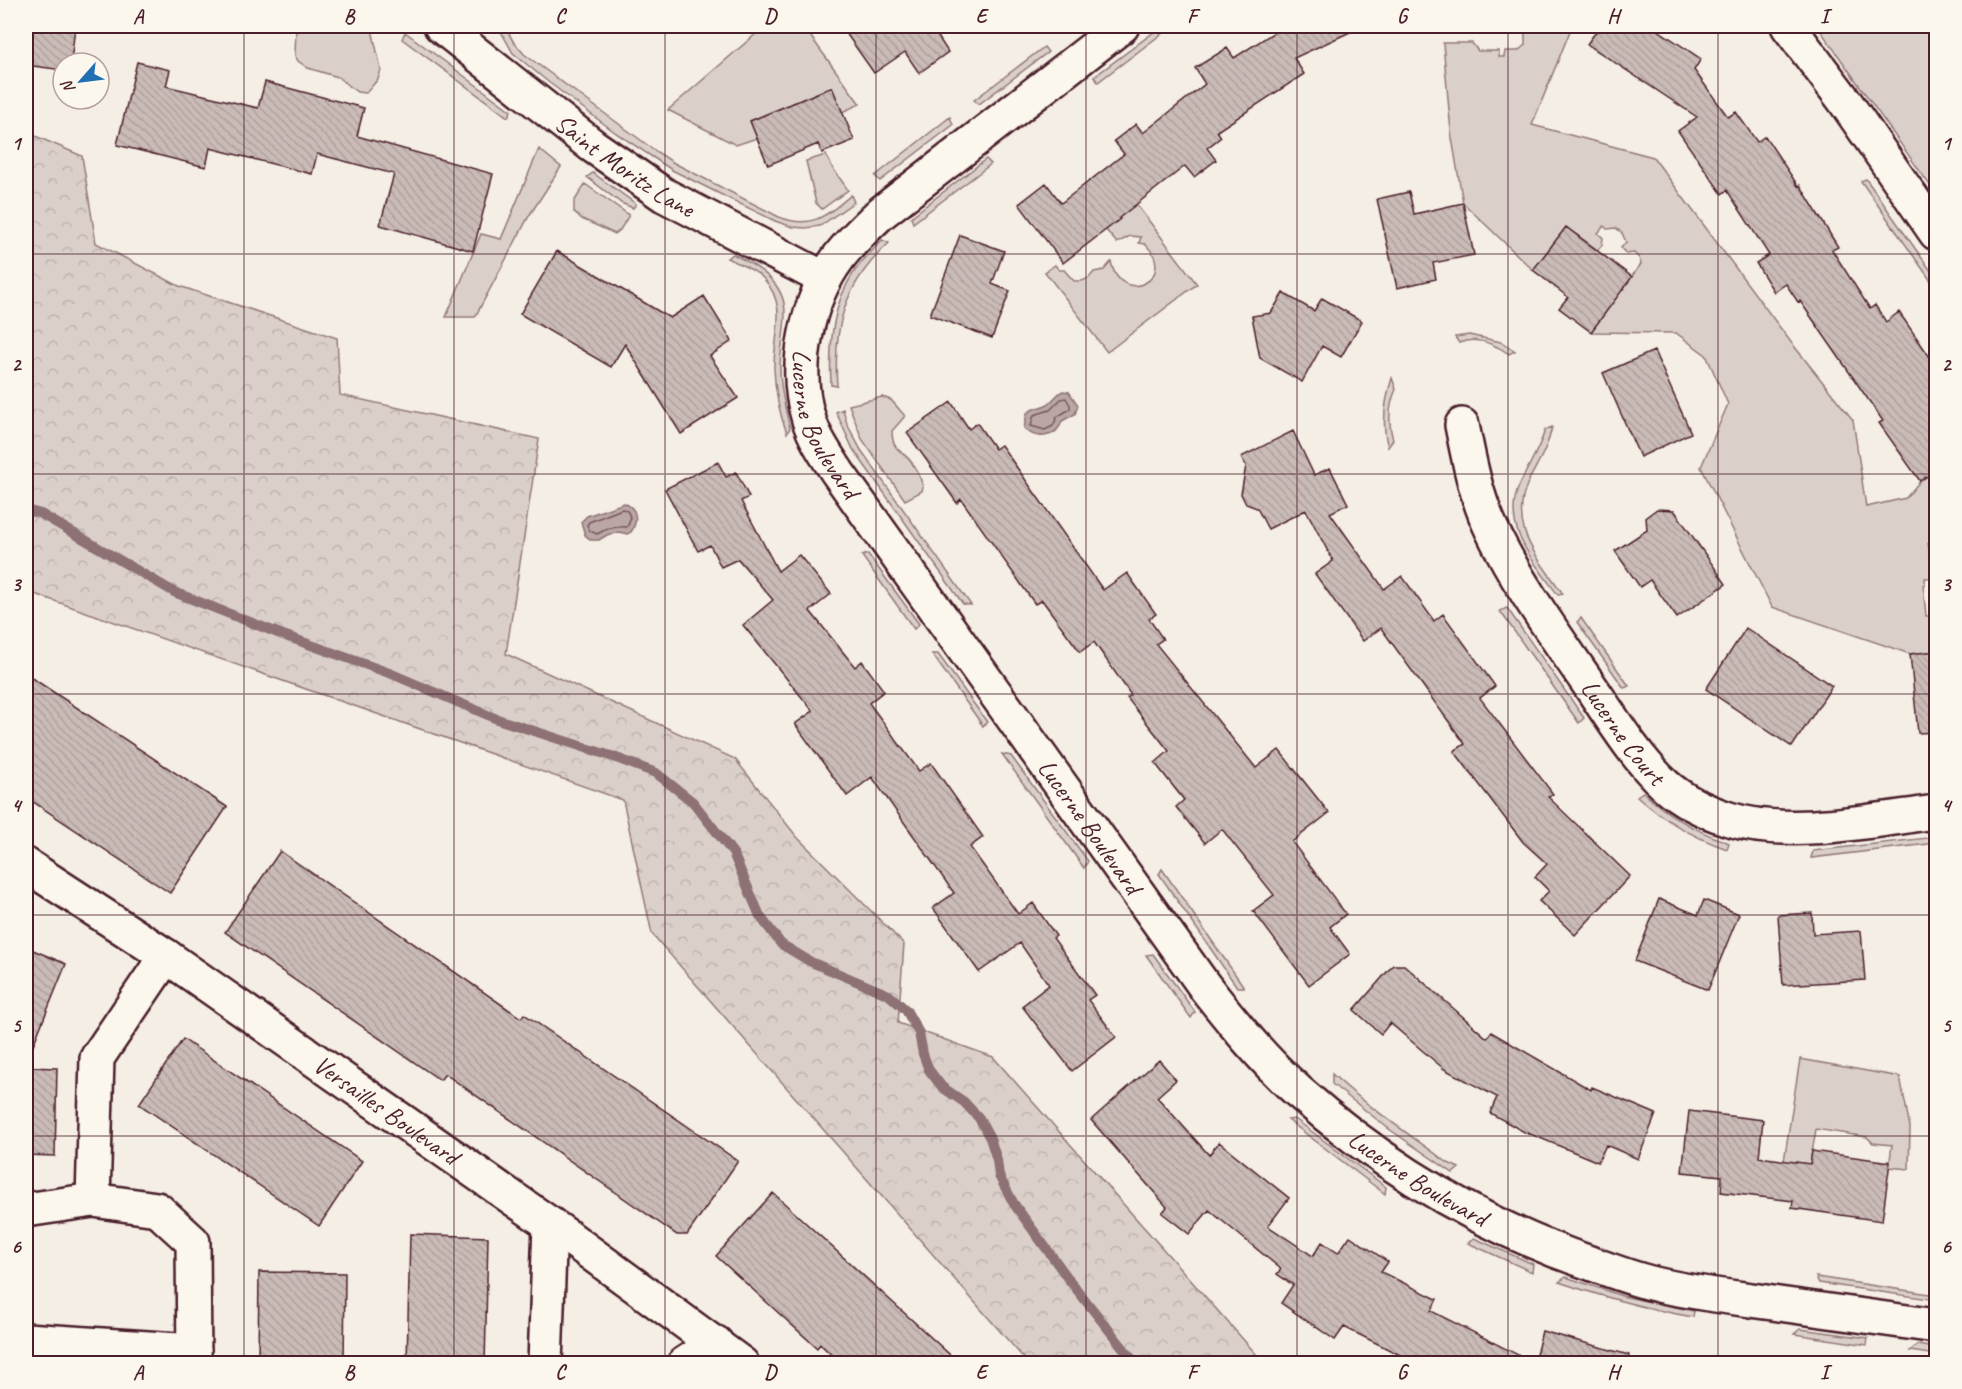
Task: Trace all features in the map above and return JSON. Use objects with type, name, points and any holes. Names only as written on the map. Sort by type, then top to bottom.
[{"type":"street","name":"Saint Moritz Lane","points":[[442,26],[593,146],[664,195],[825,279]]},
{"type":"street","name":"Lucerne Boulevard","points":[[1122,26],[881,213],[848,245],[825,279],[811,315],[805,340],[802,385],[809,420],[844,482],[1174,947],[1232,1021],[1298,1091],[1372,1149],[1437,1193],[1506,1230],[1629,1276],[1692,1292],[1936,1326]]},
{"type":"street","points":[[1788,26],[1844,100],[1936,233]]},
{"type":"street","name":"Lucerne Court","points":[[1462,425],[1473,480],[1492,530],[1547,622],[1613,719],[1665,785],[1685,800],[1710,812],[1731,820],[1772,826],[1825,826],[1936,812]]},
{"type":"street","name":"Versailles Boulevard","points":[[26,865],[166,956],[550,1224],[742,1364]]},
{"type":"street","points":[[93,1200],[97,1058],[166,956]]},
{"type":"street","points":[[26,1210],[93,1200],[157,1209],[193,1242],[194,1357],[26,1340]]},
{"type":"street","points":[[544,1364],[550,1224]]},
{"type":"street","points":[[684,1364],[716,1343]]},
{"type":"green space","points":[[296,26],[363,26],[372,29],[381,70],[378,79],[366,93],[357,92],[338,77],[308,68],[295,56]]},
{"type":"green space","points":[[498,26],[505,26],[513,41],[524,54],[657,152],[779,217],[791,221],[810,221],[834,209],[851,195],[854,202],[820,226],[805,228],[775,221],[722,195],[672,170],[616,133],[547,81],[513,53]]},
{"type":"green space","points":[[765,26],[803,26],[860,104],[842,112],[831,87],[750,121],[757,138],[736,145],[668,110]]},
{"type":"green space","points":[[1162,26],[1172,26],[1098,82],[1094,77]]},
{"type":"green space","points":[[1525,26],[1572,26],[1532,125],[1653,157],[1790,341],[1853,420],[1866,507],[1906,498],[1920,481],[1936,470],[1936,515],[1929,516],[1932,542],[1928,543],[1933,574],[1931,578],[1925,578],[1923,585],[1926,616],[1936,616],[1936,651],[1910,654],[1772,607],[1701,467],[1728,404],[1706,355],[1676,333],[1591,332],[1641,264],[1634,253],[1626,254],[1621,248],[1626,242],[1622,233],[1616,228],[1607,229],[1604,226],[1598,233],[1603,238],[1598,250],[1566,227],[1533,270],[1463,203],[1451,132],[1443,43],[1472,43],[1478,51],[1499,51],[1499,57],[1504,57],[1505,51],[1518,51],[1525,45]]},
{"type":"green space","points":[[1936,26],[1936,194],[1818,27]]},
{"type":"green space","points":[[405,32],[511,111],[508,117],[402,39]]},
{"type":"green space","points":[[1044,47],[1048,52],[979,104],[974,100]]},
{"type":"green space","points":[[950,117],[953,125],[880,181],[875,176]]},
{"type":"green space","points":[[26,132],[82,156],[96,243],[179,286],[337,338],[340,395],[539,439],[506,654],[735,759],[797,837],[904,944],[898,1023],[993,1057],[1264,1363],[1028,1363],[652,934],[623,800],[26,591]]},
{"type":"green space","points":[[539,149],[561,167],[529,216],[475,317],[446,317],[481,234],[501,239]]},
{"type":"green space","points":[[826,155],[848,190],[822,209],[816,203],[806,161]]},
{"type":"green space","points":[[986,159],[991,164],[913,223],[911,217]]},
{"type":"green space","points":[[593,173],[636,204],[633,208],[621,203],[587,177]]},
{"type":"green space","points":[[1866,179],[1936,278],[1936,288],[1861,181]]},
{"type":"green space","points":[[585,184],[629,215],[615,234],[582,219],[574,212],[574,202]]},
{"type":"green space","points":[[1136,204],[1197,284],[1107,352],[1045,272],[1055,265],[1059,270],[1064,270],[1074,281],[1082,281],[1094,272],[1104,270],[1111,262],[1117,276],[1125,284],[1135,286],[1145,283],[1152,277],[1156,267],[1154,256],[1145,244],[1139,243],[1141,237],[1130,236],[1117,243],[1106,230],[1120,219],[1118,217]]},
{"type":"green space","points":[[882,240],[889,243],[861,275],[845,308],[837,344],[837,386],[831,385],[832,337],[838,306],[851,277]]},
{"type":"green space","points":[[733,254],[768,276],[780,292],[784,302],[785,320],[780,368],[782,391],[790,428],[787,433],[776,393],[774,357],[778,311],[776,300],[772,290],[760,275],[727,258]]},
{"type":"green space","points":[[1469,335],[1501,342],[1515,351],[1509,354],[1492,344],[1472,340],[1459,343],[1455,337]]},
{"type":"green space","points":[[1392,378],[1396,389],[1390,414],[1393,440],[1388,447],[1385,412]]},
{"type":"green space","points":[[882,397],[891,400],[905,416],[892,431],[894,443],[914,466],[923,487],[922,491],[905,500],[862,439],[849,405]]},
{"type":"green space","points":[[843,409],[847,424],[861,450],[971,605],[963,604],[853,449],[836,412]]},
{"type":"green space","points":[[1552,427],[1546,447],[1523,495],[1521,511],[1528,540],[1563,594],[1558,595],[1523,544],[1514,516],[1519,486],[1545,430]]},
{"type":"green space","points":[[868,554],[919,624],[914,629],[862,556]]},
{"type":"green space","points":[[1507,608],[1584,718],[1579,723],[1500,611]]},
{"type":"green space","points":[[1581,618],[1629,686],[1624,688],[1577,622]]},
{"type":"green space","points":[[932,654],[938,654],[987,722],[983,726]]},
{"type":"green space","points":[[1002,754],[1011,756],[1088,861],[1084,868]]},
{"type":"green space","points":[[1643,792],[1683,822],[1729,843],[1727,849],[1702,839],[1668,820],[1637,796]]},
{"type":"green space","points":[[1936,837],[1936,843],[1811,858],[1813,851]]},
{"type":"green space","points":[[1162,869],[1244,987],[1237,987],[1159,874]]},
{"type":"green space","points":[[1153,954],[1195,1012],[1191,1018],[1146,955]]},
{"type":"green space","points":[[1800,1059],[1900,1077],[1910,1127],[1909,1169],[1889,1167],[1892,1145],[1873,1143],[1867,1137],[1816,1129],[1810,1164],[1784,1161]]},
{"type":"green space","points":[[1332,1074],[1389,1120],[1448,1163],[1459,1168],[1453,1173],[1389,1129],[1332,1084]]},
{"type":"green space","points":[[1295,1119],[1386,1187],[1385,1194],[1288,1120]]},
{"type":"green space","points":[[1474,1238],[1533,1264],[1532,1272],[1468,1243]]},
{"type":"green space","points":[[1566,1277],[1622,1296],[1694,1311],[1693,1317],[1625,1302],[1559,1282]]},
{"type":"green space","points":[[1816,1277],[1936,1295],[1936,1300],[1819,1283]]},
{"type":"green space","points":[[1800,1329],[1868,1338],[1867,1345],[1794,1334]]},
{"type":"green space","points":[[1917,1345],[1936,1348],[1936,1355],[1910,1351]]},
{"type":"water","points":[[1063,391],[1069,392],[1078,405],[1075,414],[1062,421],[1056,431],[1046,436],[1034,435],[1024,428],[1027,413],[1048,404]]},
{"type":"water","points":[[624,503],[632,508],[635,515],[635,524],[631,532],[607,535],[599,540],[591,540],[585,535],[581,522],[587,516]]},
{"type":"building","points":[[26,26],[75,26],[72,51],[51,51],[51,68],[26,65]]},
{"type":"building","points":[[841,26],[945,26],[935,32],[948,52],[919,73],[905,52],[874,73]]},
{"type":"building","points":[[1284,26],[1363,26],[1294,58],[1304,74],[1217,131],[1221,137],[1207,148],[1216,160],[1194,177],[1185,166],[1063,263],[1019,204],[1046,183],[1061,203],[1124,154],[1114,141],[1136,124],[1143,133],[1205,84],[1195,68],[1227,48],[1234,58]]},
{"type":"building","points":[[1600,26],[1652,26],[1701,59],[1694,70],[1728,117],[1736,112],[1757,142],[1765,136],[1798,186],[1800,185],[1838,247],[1832,250],[1870,309],[1875,305],[1886,322],[1899,312],[1936,366],[1936,470],[1920,481],[1879,423],[1883,421],[1800,301],[1798,302],[1786,284],[1774,292],[1756,263],[1769,255],[1727,190],[1722,194],[1678,131],[1697,117],[1587,44]]},
{"type":"building","points":[[137,62],[170,70],[166,86],[258,108],[265,82],[364,108],[357,136],[493,174],[473,251],[380,225],[394,174],[317,154],[312,174],[210,148],[206,167],[117,145]]},
{"type":"building","points":[[832,87],[854,140],[822,153],[818,144],[768,165],[750,121]]},
{"type":"building","points":[[1409,192],[1414,214],[1463,203],[1474,255],[1433,263],[1436,279],[1397,288],[1377,199]]},
{"type":"building","points":[[1566,227],[1632,277],[1591,332],[1559,308],[1568,297],[1533,270]]},
{"type":"building","points":[[960,235],[1004,251],[992,284],[1010,291],[992,338],[930,315]]},
{"type":"building","points":[[557,251],[670,318],[704,296],[732,341],[710,356],[738,398],[681,434],[625,344],[611,367],[520,314]]},
{"type":"building","points":[[1283,293],[1314,311],[1322,298],[1362,321],[1341,357],[1322,346],[1302,382],[1260,358],[1252,316],[1271,313]]},
{"type":"building","points":[[1654,351],[1691,433],[1640,457],[1603,373]]},
{"type":"building","points":[[951,402],[969,429],[977,423],[995,449],[1001,445],[1103,590],[1127,573],[1156,614],[1149,619],[1163,639],[1156,644],[1256,768],[1279,750],[1329,813],[1292,842],[1346,914],[1330,927],[1350,954],[1309,985],[1253,911],[1274,895],[1222,829],[1205,843],[1176,807],[1184,800],[1155,763],[1169,751],[1127,698],[1131,695],[1094,642],[1080,652],[1042,600],[1035,604],[961,499],[957,503],[907,433]]},
{"type":"building","points":[[1293,431],[1314,475],[1330,468],[1348,504],[1330,513],[1384,589],[1402,576],[1434,621],[1443,614],[1495,686],[1480,698],[1553,794],[1548,797],[1630,876],[1575,935],[1539,901],[1549,891],[1535,877],[1547,864],[1523,842],[1454,751],[1465,744],[1381,628],[1363,641],[1315,574],[1333,561],[1306,510],[1268,529],[1257,508],[1246,504],[1241,494],[1246,466],[1241,457]]},
{"type":"building","points":[[718,462],[726,477],[736,472],[749,497],[741,501],[778,571],[799,555],[831,594],[810,611],[855,667],[862,661],[884,691],[869,703],[919,771],[931,763],[983,837],[970,847],[1018,914],[1033,903],[1056,936],[1053,938],[1095,995],[1088,1000],[1116,1037],[1072,1071],[1022,1006],[1049,985],[1020,943],[979,972],[933,908],[954,893],[872,777],[847,796],[795,724],[813,711],[743,625],[773,600],[738,559],[721,567],[710,545],[698,551],[665,489]]},
{"type":"building","points":[[1657,509],[1674,510],[1726,584],[1677,618],[1650,580],[1640,587],[1615,551],[1647,530],[1646,517]]},
{"type":"building","points":[[1746,628],[1832,686],[1792,747],[1706,689]]},
{"type":"building","points":[[1936,651],[1936,732],[1918,733],[1910,654]]},
{"type":"building","points":[[26,674],[227,807],[170,893],[26,797]]},
{"type":"building","points":[[280,851],[521,1018],[524,1014],[738,1161],[687,1235],[677,1235],[445,1074],[440,1080],[225,932]]},
{"type":"building","points":[[1659,899],[1698,915],[1704,900],[1739,914],[1708,990],[1635,961]]},
{"type":"building","points":[[1812,913],[1813,934],[1861,931],[1865,980],[1783,985],[1778,915]]},
{"type":"building","points":[[26,947],[66,964],[27,1060],[26,1060]]},
{"type":"building","points":[[1393,965],[1404,965],[1487,1038],[1491,1032],[1591,1090],[1592,1087],[1656,1114],[1638,1159],[1606,1145],[1598,1162],[1528,1134],[1490,1113],[1497,1097],[1444,1069],[1390,1023],[1381,1034],[1354,1010]]},
{"type":"building","points":[[183,1039],[362,1161],[319,1226],[139,1104]]},
{"type":"building","points":[[1159,1060],[1176,1080],[1157,1097],[1209,1155],[1219,1142],[1289,1198],[1268,1226],[1313,1256],[1322,1242],[1338,1253],[1350,1236],[1388,1262],[1381,1272],[1437,1299],[1431,1311],[1534,1363],[1542,1331],[1629,1355],[1628,1364],[1418,1364],[1344,1327],[1335,1340],[1281,1303],[1293,1285],[1277,1274],[1281,1269],[1209,1210],[1189,1234],[1162,1213],[1167,1207],[1091,1120]]},
{"type":"building","points":[[26,1067],[57,1068],[55,1156],[26,1155]]},
{"type":"building","points":[[1689,1111],[1763,1120],[1759,1157],[1810,1164],[1812,1151],[1890,1162],[1882,1221],[1792,1208],[1793,1201],[1721,1192],[1722,1176],[1682,1172]]},
{"type":"building","points":[[773,1193],[960,1364],[841,1364],[820,1344],[817,1348],[716,1256]]},
{"type":"building","points":[[410,1234],[488,1237],[485,1364],[407,1364]]},
{"type":"building","points":[[259,1272],[345,1273],[344,1364],[258,1364]]},
{"type":"waterway","points":[[26,510],[41,514],[174,592],[283,635],[392,674],[497,719],[656,773],[693,802],[733,853],[760,916],[781,944],[811,962],[889,995],[906,1010],[919,1033],[929,1070],[942,1087],[964,1102],[979,1118],[990,1138],[999,1176],[1014,1204],[1070,1281],[1136,1364]]}]
